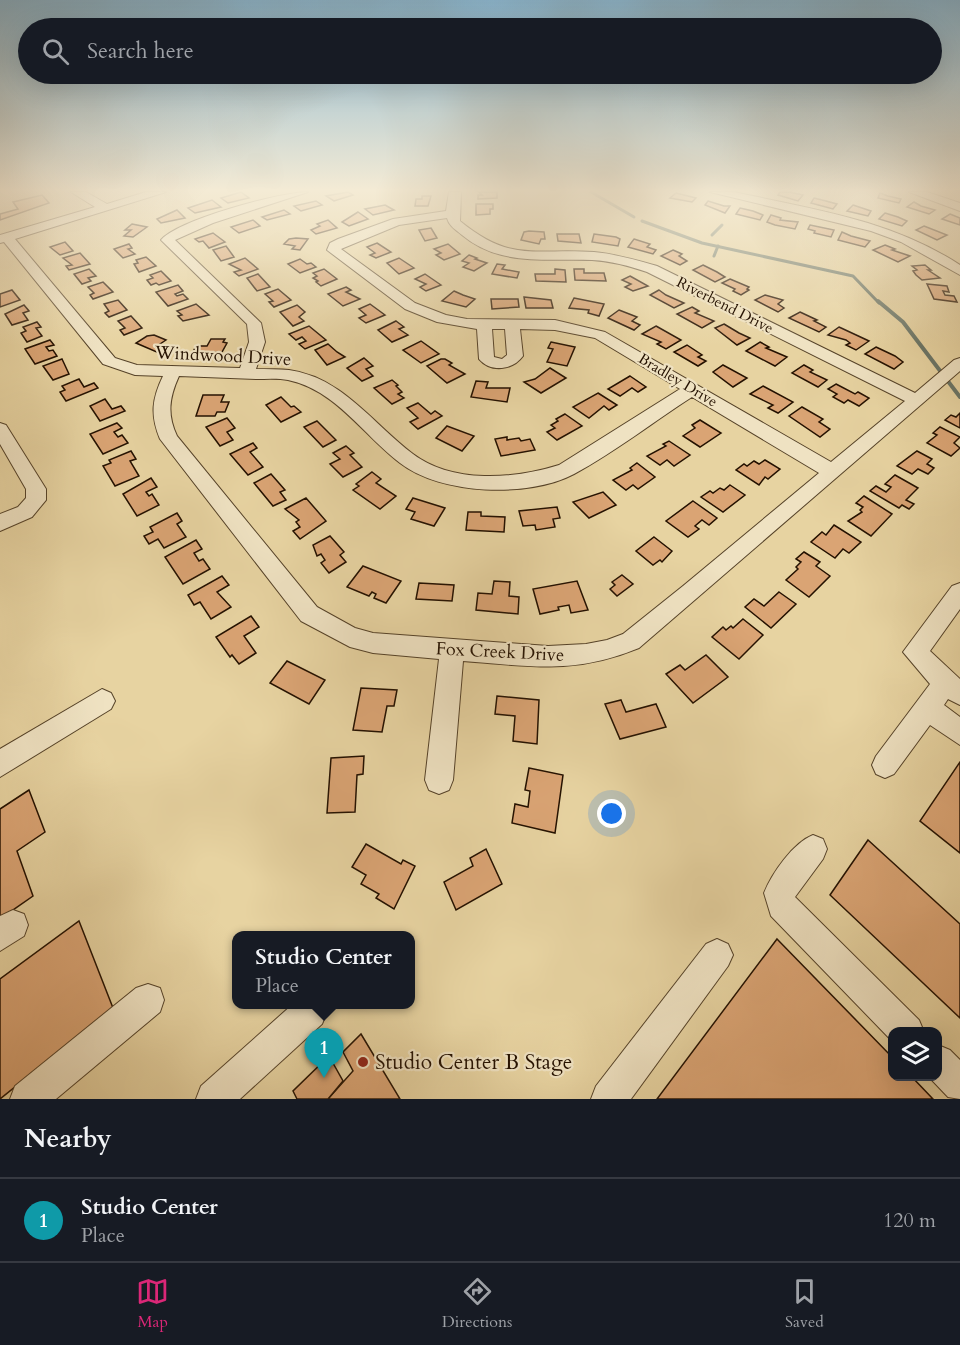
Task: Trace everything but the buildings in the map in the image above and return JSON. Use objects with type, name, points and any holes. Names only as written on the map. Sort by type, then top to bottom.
[{"type":"street","name":"Windwood Drive","points":[[7,243],[96,349],[109,361],[135,370],[289,375],[318,385],[348,405],[407,459],[433,473],[462,481],[504,483],[537,479],[567,470],[692,389]]},
{"type":"street","points":[[168,243],[254,324],[257,342],[247,373]]},
{"type":"street","name":"Bradley Drive","points":[[340,243],[335,246],[334,250],[418,311],[454,322],[570,326],[600,335],[833,472]]},
{"type":"street","name":"Riverbend Drive","points":[[486,243],[518,256],[593,256],[619,259],[652,269],[916,400]]},
{"type":"street","points":[[912,243],[931,251],[960,271]]},
{"type":"street","points":[[484,324],[486,355],[492,362],[499,363],[507,363],[515,356],[512,324]]},
{"type":"street","name":"Fox Creek Drive","points":[[172,372],[163,392],[159,411],[160,421],[169,439],[309,614],[328,627],[362,640],[452,651],[557,656],[608,650],[631,641],[960,363]]},
{"type":"street","points":[[0,429],[36,489],[36,500],[25,512],[2,517]]},
{"type":"street","points":[[885,765],[927,708],[953,688],[915,652],[960,592]]},
{"type":"street","points":[[439,780],[452,651]]},
{"type":"street","points":[[0,764],[102,701]]},
{"type":"street","points":[[927,708],[960,732]]},
{"type":"street","points":[[813,849],[778,892],[782,905],[902,1027]]},
{"type":"street","points":[[609,1099],[717,955]]},
{"type":"street","points":[[28,1099],[148,1000]]},
{"type":"street","points":[[221,1097],[310,1012]]},
{"type":"street","points":[[942,1066],[960,1085]]},
{"type":"waterway","points":[[703,243],[718,246]]},
{"type":"waterway","points":[[714,256],[718,246]]},
{"type":"waterway","points":[[718,246],[853,276],[879,303]]},
{"type":"waterway","points":[[878,301],[903,322],[960,397]]},
{"type":"place","name":"Studio Center B Stage","points":[[363,1062]]},
{"type":"place","name":"Studio Center","points":[[324,1078]]}]
